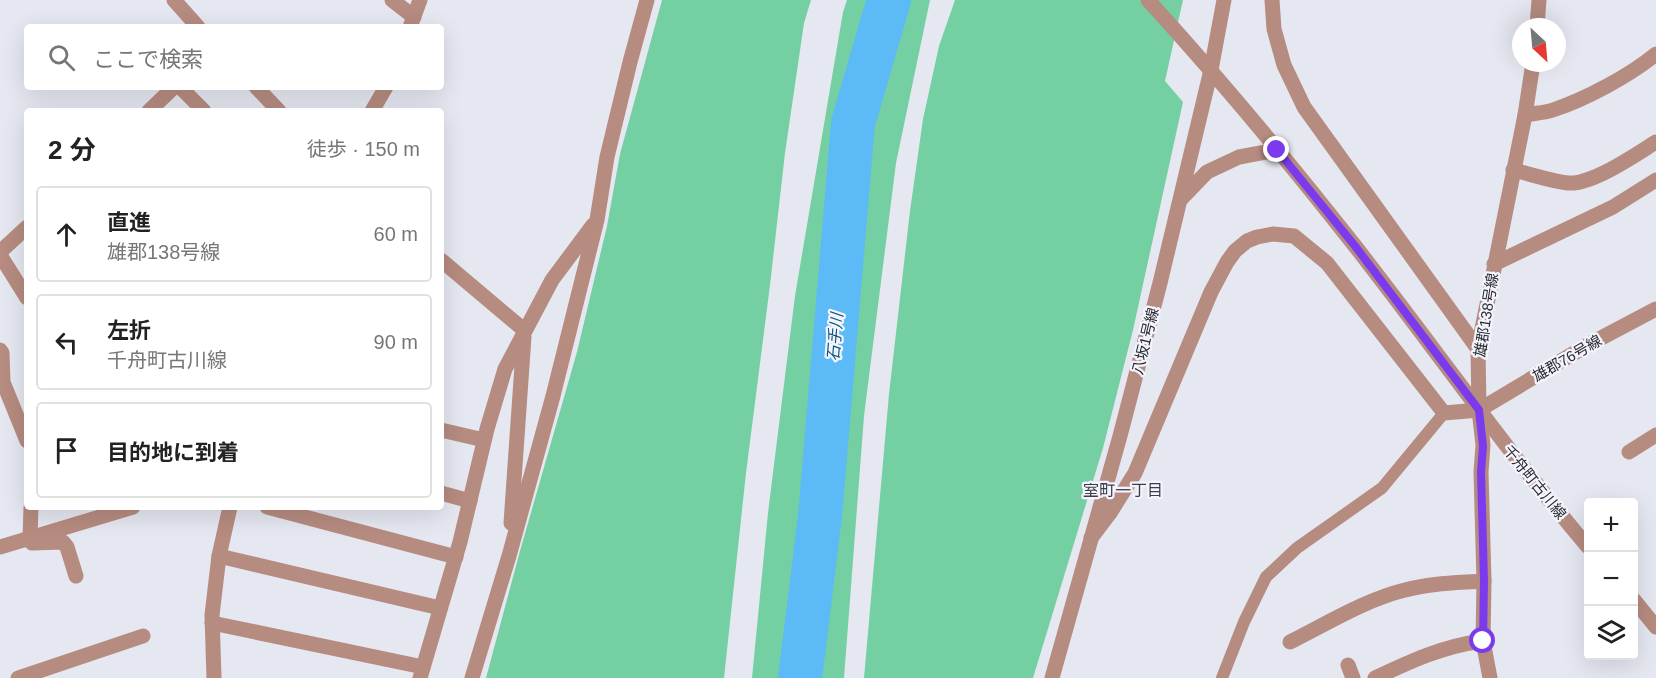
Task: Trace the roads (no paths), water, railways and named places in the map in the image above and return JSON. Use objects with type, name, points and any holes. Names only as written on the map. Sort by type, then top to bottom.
[{"type":"street","points":[[174,0],[195,24]]},
{"type":"street","points":[[392,0],[412,22],[420,0]]},
{"type":"street","points":[[472,678],[509,556],[553,396],[597,220],[607,157],[647,0]]},
{"type":"street","name":"千舟町古川線","points":[[1148,0],[1211,70],[1355,246],[1479,410],[1584,542]]},
{"type":"street","name":"八坂1号線","points":[[1052,678],[1120,436],[1180,200],[1211,70],[1224,0]]},
{"type":"street","points":[[1272,0],[1274,28],[1284,65],[1304,107],[1478,349]]},
{"type":"street","points":[[1538,18],[1539,0]]},
{"type":"street","points":[[1525,114],[1551,111],[1586,96],[1641,66],[1656,54]]},
{"type":"street","name":"雄郡138号線","points":[[1490,678],[1483,641],[1481,472],[1483,446],[1479,410],[1478,349],[1532,72]]},
{"type":"street","points":[[152,108],[171,90]]},
{"type":"street","points":[[183,90],[201,108]]},
{"type":"street","points":[[259,90],[276,108]]},
{"type":"street","points":[[374,108],[384,90]]},
{"type":"street","points":[[1513,170],[1569,183],[1584,182],[1656,142]]},
{"type":"street","points":[[1180,200],[1207,172],[1239,157],[1277,150]]},
{"type":"street","points":[[1494,264],[1613,207],[1656,180]]},
{"type":"street","points":[[212,623],[421,673],[456,557],[484,440],[505,369],[552,280],[597,220]]},
{"type":"street","points":[[24,229],[0,254],[24,293]]},
{"type":"street","points":[[1091,538],[1135,473],[1211,292],[1227,262],[1247,241],[1257,237],[1273,234],[1294,236],[1327,263],[1444,413],[1479,410]]},
{"type":"street","points":[[444,263],[524,330]]},
{"type":"street","name":"雄郡76号線","points":[[1479,410],[1586,346],[1656,309]]},
{"type":"street","points":[[509,556],[524,330]]},
{"type":"street","points":[[0,350],[5,404],[24,436]]},
{"type":"street","points":[[444,431],[484,440]]},
{"type":"street","points":[[1629,452],[1656,435]]},
{"type":"street","points":[[444,494],[470,501]]},
{"type":"street","points":[[31,510],[30,538],[32,543],[63,542],[67,547],[76,576]]},
{"type":"street","points":[[0,547],[123,510]]},
{"type":"street","points":[[214,678],[212,623],[219,556],[229,510]]},
{"type":"street","points":[[278,510],[456,557]]},
{"type":"street","points":[[219,556],[440,608]]},
{"type":"street","points":[[1290,642],[1380,598],[1405,590],[1434,584],[1484,581]]},
{"type":"street","points":[[1638,605],[1656,627]]},
{"type":"street","points":[[18,678],[143,636]]},
{"type":"street","points":[[1375,678],[1442,649],[1483,641]]},
{"type":"lane","points":[[1222,678],[1244,622],[1266,577],[1297,548],[1382,488],[1444,413]]},
{"type":"waterway","name":"石手川","points":[[800,678],[820,516],[853,123],[889,0]]},
{"type":"district","name":"室町一丁目","points":[[1123,490]]}]
